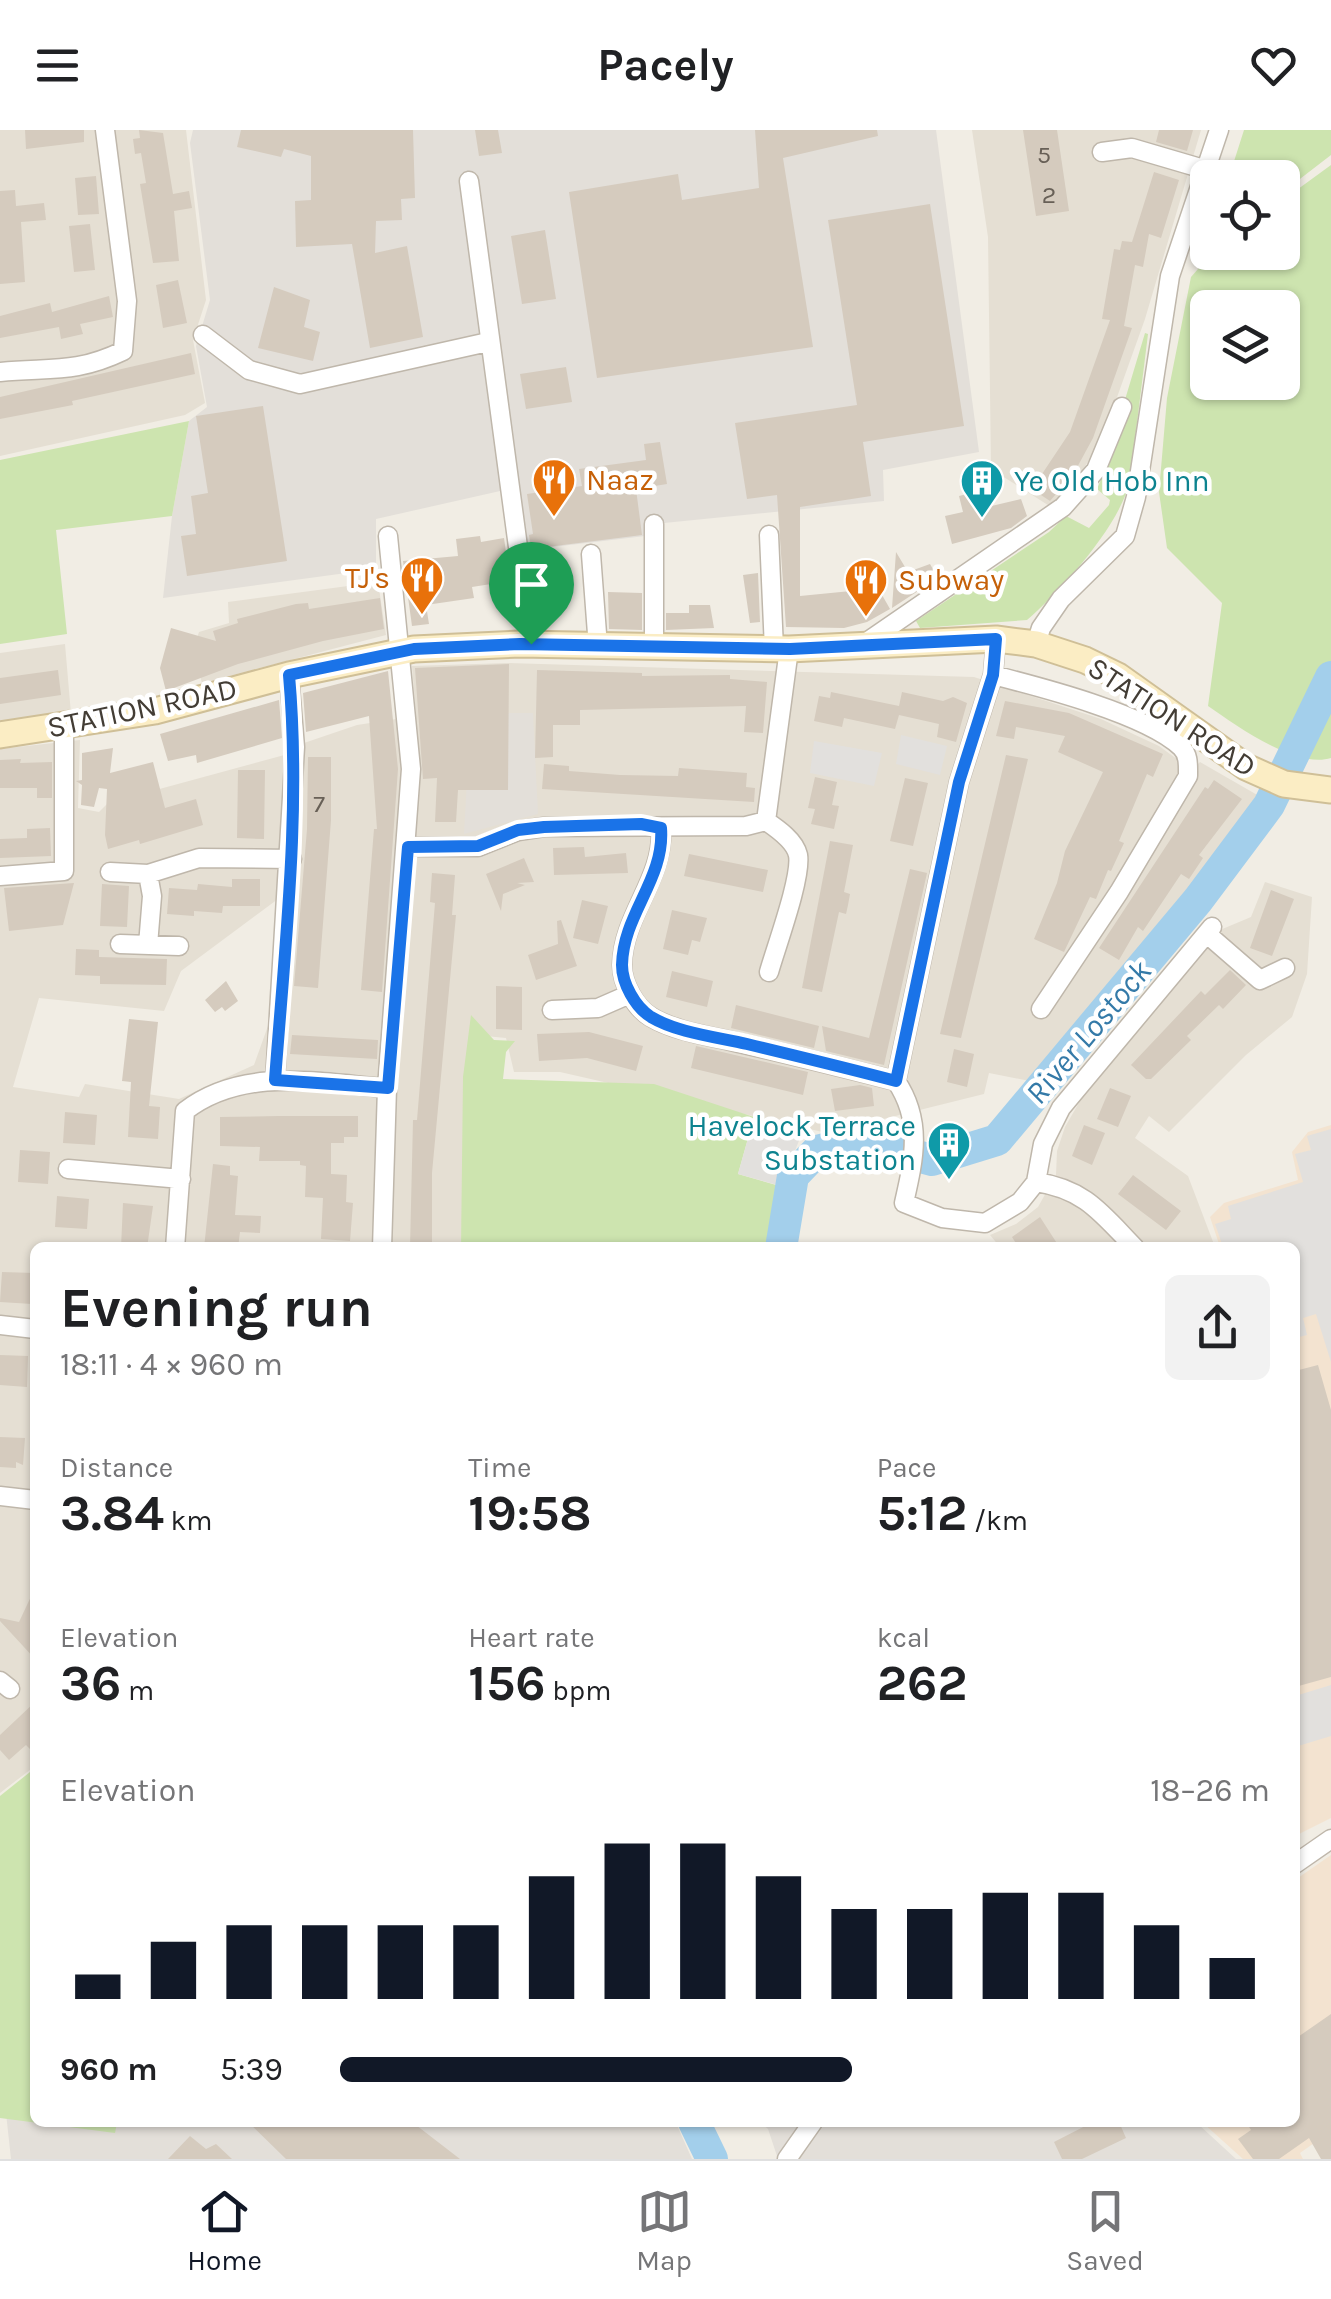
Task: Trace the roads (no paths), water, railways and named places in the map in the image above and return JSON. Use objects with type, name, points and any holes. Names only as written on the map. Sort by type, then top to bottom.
[{"type":"main road","name":"STATION ROAD","points":[[0,735],[155,711],[401,650],[531,644],[782,649],[996,639],[1036,644],[1077,656],[1118,676],[1232,758],[1277,781],[1296,796],[1331,806]]},
{"type":"main road","points":[[1277,781],[1302,777],[1331,779]]},
{"type":"main road","name":"STATION ROAD","points":[[1277,781],[1331,790]]},
{"type":"street","points":[[0,372],[33,368],[72,370],[124,351],[127,302],[104,130]]},
{"type":"street","points":[[1210,160],[1219,130]]},
{"type":"street","points":[[1102,152],[1132,148],[1190,165]]},
{"type":"street","points":[[469,181],[531,644]]},
{"type":"street","points":[[1036,644],[1041,628],[1061,599],[1124,536],[1136,496],[1170,276],[1190,219]]},
{"type":"street","points":[[203,335],[249,370],[300,384],[488,342]]},
{"type":"street","points":[[860,647],[1064,507],[1096,470],[1122,407]]},
{"type":"street","points":[[654,524],[654,648]]},
{"type":"street","points":[[766,821],[782,649],[768,534]]},
{"type":"street","points":[[382,1242],[388,1088],[412,769],[388,536]]},
{"type":"street","points":[[591,554],[598,647]]},
{"type":"street","points":[[896,1081],[959,782],[993,675],[996,639]]},
{"type":"street","points":[[275,1080],[292,859],[295,747],[289,675]]},
{"type":"street","name":"STATION ROAD","points":[[993,675],[1088,702],[1151,730],[1181,747],[1188,758],[1188,776],[1119,892],[1041,1009]]},
{"type":"street","points":[[0,876],[64,871],[64,726]]},
{"type":"street","points":[[408,847],[478,846],[518,830],[544,827],[746,826],[766,821],[782,831],[798,853],[797,873],[770,972]]},
{"type":"street","points":[[661,828],[663,853],[630,919],[624,949],[622,969],[630,994],[651,1017],[690,1030],[896,1081],[907,1097],[917,1132],[904,1203],[942,1218],[985,1223],[1020,1202],[1036,1182],[1042,1144],[1061,1108],[1210,930],[1260,980],[1285,968]]},
{"type":"street","points":[[110,872],[148,874],[199,858],[292,859]]},
{"type":"street","points":[[148,874],[152,896],[148,944]]},
{"type":"street","points":[[120,944],[179,946]]},
{"type":"street","points":[[552,1010],[598,1008],[630,994]]},
{"type":"street","points":[[176,1242],[185,1111],[224,1088],[275,1080],[388,1088]]},
{"type":"street","points":[[68,1169],[181,1178]]},
{"type":"street","points":[[1036,1182],[1066,1186],[1090,1202],[1129,1242]]},
{"type":"street","points":[[0,1325],[30,1328]]},
{"type":"street","points":[[0,1496],[30,1499]]},
{"type":"street","points":[[1300,1861],[1331,1839]]},
{"type":"street","points":[[788,2157],[809,2127]]},
{"type":"waterway","name":"River Lostock","points":[[782,1242],[793,1176],[817,1151],[848,1143],[879,1146],[932,1160],[997,1140],[1198,900],[1269,805],[1331,677]]},
{"type":"waterway","name":"River Lostock","points":[[696,2127],[712,2159]]},
{"type":"place","name":"Naaz","points":[[554,518]]},
{"type":"place","name":"Ye Old Hob Inn","points":[[982,519]]},
{"type":"place","name":"TJ's","points":[[422,616]]},
{"type":"place","name":"Subway","points":[[866,618]]},
{"type":"place","name":"Havelock Terrace Substation","points":[[949,1181]]}]
